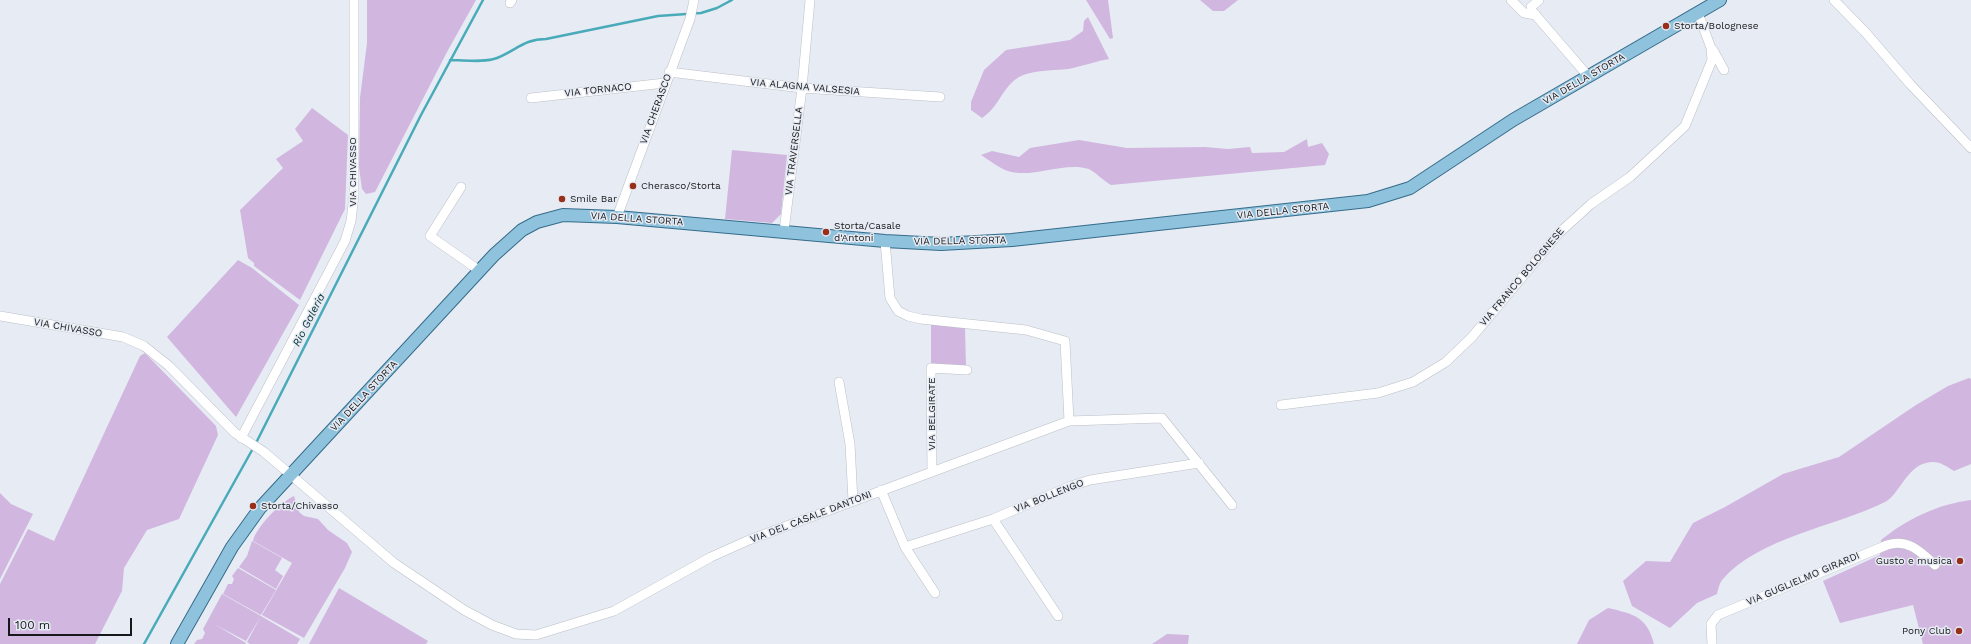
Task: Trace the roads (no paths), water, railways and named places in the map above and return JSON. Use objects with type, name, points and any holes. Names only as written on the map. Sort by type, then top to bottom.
[{"type":"main road","name":"VIA DELLA STORTA","points":[[177,644],[232,547],[260,508],[510,238],[537,222],[563,215],[617,217],[885,241],[941,244],[1012,240],[1341,205],[1382,198],[1410,188],[1513,120],[1720,0]]},
{"type":"street","name":"VIA CHIVASSO","points":[[241,438],[345,242],[350,226],[354,195],[354,0]]},
{"type":"street","name":"VIA TRAVERSELLA","points":[[784,231],[802,88],[810,0]]},
{"type":"street","points":[[1511,0],[1524,13],[1536,15]]},
{"type":"street","points":[[1539,0],[1531,7],[1536,15],[1588,76]]},
{"type":"street","points":[[1834,0],[1866,33],[1896,60]]},
{"type":"street","name":"VIA CHERASCO","points":[[617,217],[669,72],[690,19],[693,3]]},
{"type":"street","name":"VIA FRANCO BOLOGNESE","points":[[1281,405],[1378,394],[1413,382],[1446,362],[1472,337],[1559,233],[1591,204],[1630,177],[1685,126],[1710,66],[1712,56],[1698,13]]},
{"type":"street","points":[[1866,33],[1886,59],[1971,148]]},
{"type":"street","name":"VIA FRANCO BOLOGNESE","points":[[1709,43],[1724,70]]},
{"type":"street","name":"VIA ALAGNA VALSESIA","points":[[669,72],[802,88],[940,97]]},
{"type":"street","name":"VIA TORNACO","points":[[531,98],[665,83]]},
{"type":"street","points":[[461,187],[430,236],[480,271]]},
{"type":"street","points":[[885,241],[890,298],[894,307],[902,314],[920,319],[1026,330],[1065,341],[1069,421]]},
{"type":"street","name":"VIA CHIVASSO","points":[[0,316],[122,337],[138,343],[168,366],[241,438],[264,452],[290,476]]},
{"type":"street","name":"VIA BELGIRATE","points":[[932,472],[932,368],[967,370]]},
{"type":"street","points":[[839,382],[850,444],[853,501]]},
{"type":"street","name":"VIA DEL CASALE DANTONI","points":[[290,476],[394,563],[426,586],[479,619],[505,630],[525,635],[536,635],[614,610],[724,551],[881,490],[1069,421],[1162,418],[1199,463]]},
{"type":"street","points":[[1199,463],[1232,505]]},
{"type":"street","name":"VIA BOLLENGO","points":[[905,548],[993,519],[1071,486],[1094,479],[1199,463]]},
{"type":"street","points":[[881,490],[905,548],[935,593]]},
{"type":"street","points":[[993,519],[1058,616]]},
{"type":"street","name":"VIA GUGLIELMO GIRARDI","points":[[1712,644],[1711,624],[1713,619],[1720,614],[1889,544],[1898,543],[1911,546],[1935,565]]},
{"type":"waterway","name":"Rio Galeria","points":[[144,644],[256,443],[421,115],[483,0]]},
{"type":"waterway","points":[[450,60],[492,60],[526,43],[538,39],[546,39],[658,16],[701,13],[717,8],[732,0]]},
{"type":"place","name":"Storta/Bolognese","points":[[1666,26]]},
{"type":"place","name":"Cherasco/Storta","points":[[633,186]]},
{"type":"place","name":"Smile Bar","points":[[562,199]]},
{"type":"place","name":"Storta/Casale d'Antoni","points":[[826,232]]},
{"type":"place","name":"Storta/Chivasso","points":[[253,506]]},
{"type":"place","name":"Gusto e musica","points":[[1960,561]]},
{"type":"place","name":"Pony Club","points":[[1959,631]]}]
